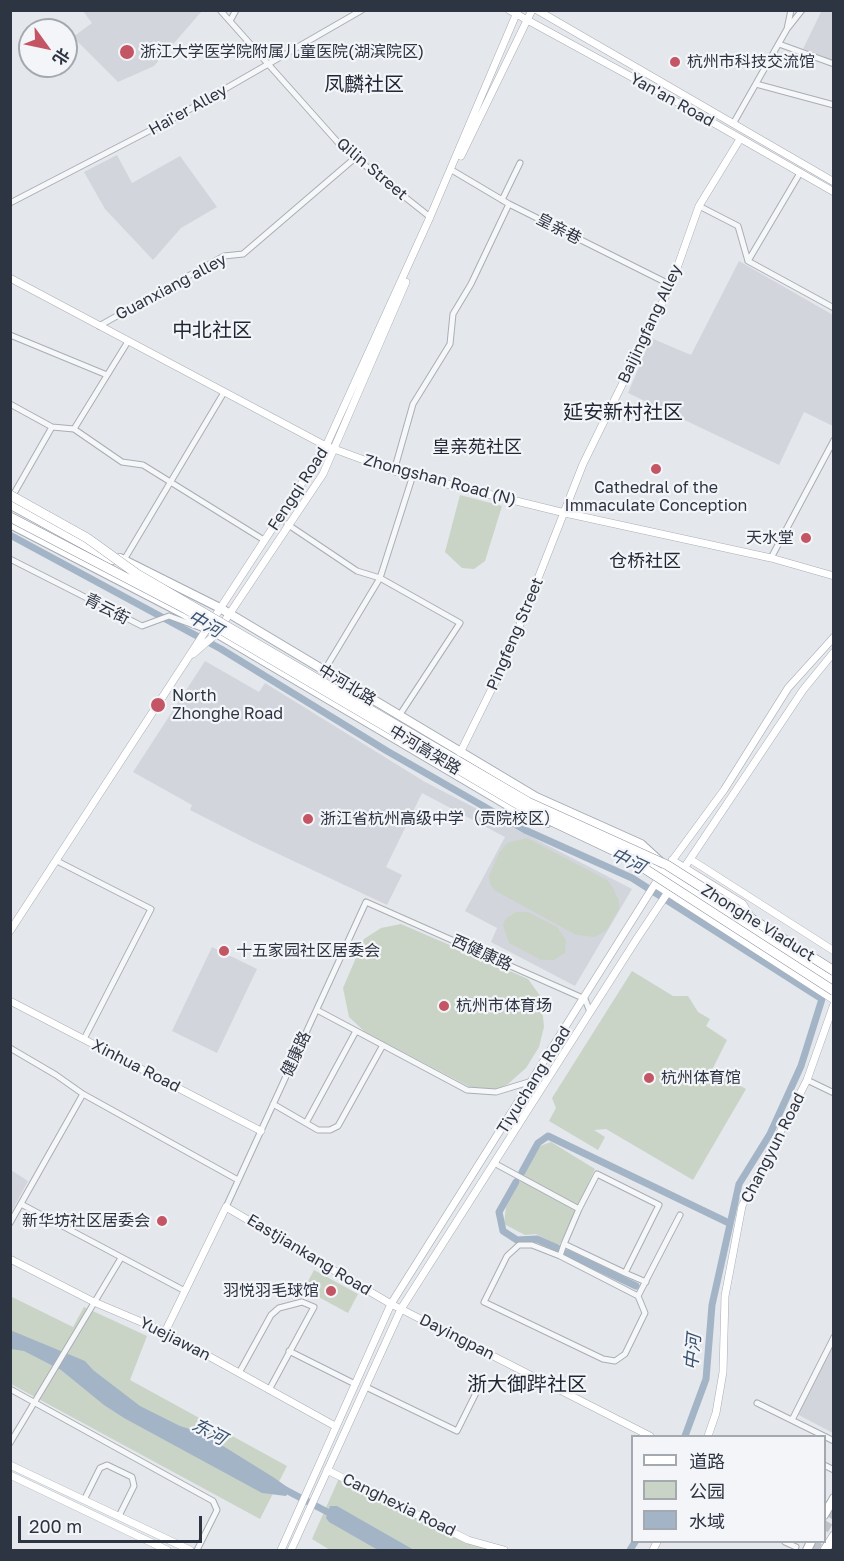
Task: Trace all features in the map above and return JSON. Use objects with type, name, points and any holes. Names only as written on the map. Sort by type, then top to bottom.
[{"type":"highway","points":[[11,498],[87,538],[137,574]]},
{"type":"highway","name":"中河高架路","points":[[10,504],[137,574],[528,802],[628,846],[681,877]]},
{"type":"highway","name":"中河高架路","points":[[10,517],[186,609],[526,809],[625,856],[834,991]]},
{"type":"highway","points":[[681,877],[834,982]]},
{"type":"highway","points":[[681,877],[753,914],[834,964]]},
{"type":"highway","name":"Zhonghe Viaduct","points":[[681,877],[834,970]]},
{"type":"highway","points":[[758,931],[834,976]]},
{"type":"highway","points":[[825,1551],[834,1536]]},
{"type":"main road","name":"Yan'an Road","points":[[509,10],[834,192]]},
{"type":"main road","points":[[204,638],[214,637],[287,524],[323,474],[330,448],[452,171],[532,10]]},
{"type":"main road","name":"Yan'an Road","points":[[537,10],[834,182]]},
{"type":"main road","name":"Fengqi Road","points":[[10,931],[204,638],[220,608],[264,540],[330,448],[452,171],[517,13]]},
{"type":"main road","name":"Baijingfang Alley","points":[[566,513],[600,428],[671,285],[699,206],[740,139]]},
{"type":"main road","name":"Zhongshan Road (N)","points":[[10,278],[127,343],[330,448],[394,471],[566,513],[771,558],[834,576]]},
{"type":"main road","name":"中河北路","points":[[11,498],[124,560],[220,608],[536,797],[640,844],[664,872]]},
{"type":"main road","name":"Pingfeng Street","points":[[460,753],[506,660],[566,513]]},
{"type":"main road","name":"中河北路","points":[[10,524],[184,614],[204,638],[214,637],[514,808],[591,842],[629,853],[664,872],[681,877]]},
{"type":"main road","name":"Tiyuchang Road","points":[[281,1551],[391,1304],[656,884],[724,789],[788,688],[834,637]]},
{"type":"main road","name":"Tiyuchang Road","points":[[291,1551],[402,1309],[668,892],[681,877],[803,690],[834,652]]},
{"type":"main road","points":[[672,860],[681,877],[689,906]]},
{"type":"main road","points":[[690,860],[834,951]]},
{"type":"main road","points":[[656,884],[834,1002]]},
{"type":"main road","name":"Xinhua Road","points":[[10,1001],[261,1131]]},
{"type":"main road","name":"Changyun Road","points":[[709,1435],[716,1413],[723,1372],[725,1296],[742,1206],[807,1080],[834,1002]]},
{"type":"main road","points":[[165,1332],[226,1207]]},
{"type":"main road","name":"Eastjiankang Road","points":[[226,1207],[391,1304]]},
{"type":"main road","name":"Yuejiawan","points":[[10,1259],[94,1302],[165,1332],[335,1426]]},
{"type":"main road","name":"Dayingpan","points":[[391,1304],[646,1435]]},
{"type":"main road","points":[[14,1466],[190,1551]]},
{"type":"main road","name":"Canghexia Road","points":[[327,1470],[468,1539],[504,1551]]},
{"type":"main road","points":[[11,1477],[167,1551]]},
{"type":"main road","points":[[826,1513],[834,1498]]},
{"type":"street","name":"Qilin Street","points":[[220,10],[342,147],[430,217]]},
{"type":"street","points":[[230,21],[236,10]]},
{"type":"street","name":"Hai'er Alley","points":[[10,203],[178,116],[362,10]]},
{"type":"street","points":[[787,29],[791,10]]},
{"type":"street","points":[[733,123],[787,29],[802,10]]},
{"type":"street","points":[[779,44],[834,64]]},
{"type":"street","points":[[756,84],[834,105]]},
{"type":"street","name":"Guanxiang alley","points":[[98,326],[224,256],[243,254],[355,158]]},
{"type":"street","points":[[502,200],[520,163]]},
{"type":"street","name":"皇亲巷","points":[[452,171],[509,204],[671,285]]},
{"type":"street","points":[[748,261],[800,173]]},
{"type":"street","points":[[394,471],[413,404],[450,344],[453,314],[471,284],[509,204]]},
{"type":"street","points":[[699,206],[738,226],[748,261],[834,308]]},
{"type":"street","points":[[10,335],[107,375]]},
{"type":"street","points":[[74,429],[127,343]]},
{"type":"street","points":[[124,560],[223,394]]},
{"type":"street","points":[[10,404],[52,427],[74,429],[122,462],[143,465],[264,540]]},
{"type":"street","points":[[11,498],[52,427]]},
{"type":"street","points":[[771,558],[834,440]]},
{"type":"street","points":[[324,671],[380,578],[413,475]]},
{"type":"street","points":[[287,524],[357,571],[380,578],[460,623],[399,716]]},
{"type":"street","name":"青云街","points":[[10,559],[142,626],[169,616],[204,638]]},
{"type":"street","points":[[57,861],[151,909],[84,1039]]},
{"type":"street","name":"西健康路","points":[[366,902],[585,999]]},
{"type":"street","name":"健康路","points":[[226,1207],[366,902]]},
{"type":"street","points":[[10,914],[18,919]]},
{"type":"street","points":[[585,999],[590,1012]]},
{"type":"street","points":[[317,1010],[467,1090],[496,1092],[534,1080]]},
{"type":"street","points":[[306,1123],[356,1031]]},
{"type":"street","points":[[273,1104],[318,1130],[330,1130],[338,1126],[383,1045]]},
{"type":"street","points":[[10,1048],[83,1094],[238,1180]]},
{"type":"street","points":[[807,1080],[834,1093]]},
{"type":"street","points":[[10,1223],[83,1094]]},
{"type":"street","points":[[494,1163],[579,1209]]},
{"type":"street","points":[[560,1256],[579,1209],[597,1174],[659,1205],[626,1274]]},
{"type":"street","points":[[21,1204],[185,1291]]},
{"type":"street","points":[[638,1296],[680,1215]]},
{"type":"street","points":[[564,1244],[646,1282]]},
{"type":"street","points":[[519,1245],[532,1245],[560,1256],[638,1296],[645,1313],[625,1354],[615,1361],[603,1359],[484,1302],[507,1256],[519,1245]]},
{"type":"street","points":[[10,1443],[121,1258]]},
{"type":"street","points":[[239,1373],[271,1315],[279,1308],[302,1302],[314,1307],[269,1390]]},
{"type":"street","points":[[792,1420],[834,1337]]},
{"type":"street","points":[[289,1351],[354,1384]]},
{"type":"street","points":[[366,1387],[457,1431],[482,1381]]},
{"type":"street","points":[[10,1389],[213,1501],[218,1510],[197,1551]]},
{"type":"street","points":[[757,1403],[822,1435]]},
{"type":"street","points":[[84,1500],[100,1468],[107,1465],[132,1477],[134,1486],[119,1516]]},
{"type":"street","points":[[11,1477],[14,1466]]},
{"type":"street","points":[[787,1543],[796,1547]]},
{"type":"shaded area","points":[[822,10],[833,11],[833,61],[803,49]]},
{"type":"shaded area","name":"浙江大学医学院附属儿童医院(湖滨院区)","points":[[83,11],[202,11],[154,66],[118,82],[78,42],[78,33],[92,23]]},
{"type":"shaded area","points":[[117,155],[132,183],[180,156],[217,207],[181,228],[153,260],[105,209],[84,172]]},
{"type":"shaded area","points":[[739,261],[833,315],[833,426],[804,412],[779,465],[628,393],[651,338],[691,355]]},
{"type":"shaded area","name":"浙江省杭州高级中学（贡院校区）","points":[[205,661],[259,692],[265,683],[425,782],[632,889],[575,986],[491,942],[497,928],[465,911],[505,837],[422,793],[386,867],[402,875],[387,905],[190,810],[192,805],[133,772]]},
{"type":"shaded area","points":[[212,947],[257,969],[217,1053],[172,1031]]},
{"type":"shaded area","points":[[11,1170],[28,1181],[11,1213]]},
{"type":"shaded area","points":[[833,1345],[833,1433],[797,1414]]},
{"type":"green space","points":[[460,495],[502,506],[485,561],[474,569],[462,568],[445,552]]},
{"type":"green space","points":[[527,838],[607,880],[619,900],[619,909],[607,930],[595,937],[576,935],[494,890],[489,876],[499,853],[507,843]]},
{"type":"green space","points":[[516,912],[528,912],[557,927],[566,940],[565,953],[554,960],[541,960],[509,943],[503,925],[506,918]]},
{"type":"green space","name":"杭州市体育场","points":[[401,924],[528,979],[541,997],[544,1027],[539,1047],[526,1068],[508,1084],[498,1089],[470,1087],[365,1032],[349,1017],[343,988],[364,939],[381,928]]},
{"type":"green space","points":[[632,971],[673,996],[688,996],[698,1012],[710,1019],[706,1026],[727,1040],[712,1070],[746,1089],[693,1180],[606,1129],[594,1130],[605,1137],[598,1150],[549,1121],[556,1108],[552,1098]]},
{"type":"green space","points":[[551,1142],[595,1169],[559,1246],[536,1234],[525,1235],[504,1224],[506,1207],[540,1146]]},
{"type":"green space","name":"羽悦羽毛球馆","points":[[314,1270],[358,1294],[348,1313],[304,1289]]},
{"type":"green space","points":[[10,1296],[73,1327],[84,1307],[147,1336],[130,1380],[287,1466],[260,1519],[11,1384]]},
{"type":"green space","points":[[340,1476],[468,1539],[504,1550],[330,1550],[312,1539]]},
{"type":"water","points":[[10,1330],[85,1361],[93,1370],[140,1406],[180,1426],[202,1433],[273,1477],[290,1489],[286,1496],[262,1493],[124,1418],[61,1370],[24,1351],[11,1349]]},
{"type":"water","points":[[330,1506],[337,1506],[414,1550],[378,1550],[329,1522],[326,1518]]},
{"type":"waterway","name":"中河","points":[[10,535],[221,649],[387,751],[525,830],[632,878],[822,999],[801,1066],[770,1134],[739,1184],[712,1305],[706,1379],[685,1435]]},
{"type":"waterway","points":[[522,1172],[538,1143],[548,1136],[729,1223]]},
{"type":"waterway","points":[[516,1182],[499,1212],[503,1231],[517,1240],[537,1239],[557,1248]]},
{"type":"waterway","points":[[567,1253],[636,1286]]},
{"type":"waterway","name":"东河","points":[[282,1488],[335,1516]]},
{"type":"waterway","name":"中河","points":[[630,1550],[634,1543]]},
{"type":"tunnel","points":[[826,1527],[834,1513]]},
{"type":"tunnel","points":[[814,1550],[818,1543]]},
{"type":"place","name":"浙江大学医学院附属儿童医院(湖滨院区)","points":[[127,52]]},
{"type":"place","name":"杭州市科技交流馆","points":[[675,62]]},
{"type":"place","name":"Cathedral of the Immaculate Conception","points":[[656,469]]},
{"type":"place","name":"天水堂","points":[[806,538]]},
{"type":"place","name":"North Zhonghe Road","points":[[158,705]]},
{"type":"place","name":"浙江省杭州高级中学（贡院校区）","points":[[308,819]]},
{"type":"place","name":"十五家园社区居委会","points":[[224,951]]},
{"type":"place","name":"杭州市体育场","points":[[444,1006]]},
{"type":"place","name":"杭州体育馆","points":[[649,1078]]},
{"type":"place","name":"新华坊社区居委会","points":[[162,1221]]},
{"type":"place","name":"羽悦羽毛球馆","points":[[331,1291]]},
{"type":"district","name":"凤麟社区","points":[[364,85]]},
{"type":"district","name":"中北社区","points":[[212,331]]},
{"type":"district","name":"延安新村社区","points":[[623,413]]},
{"type":"district","name":"皇亲苑社区","points":[[477,447]]},
{"type":"district","name":"仓桥社区","points":[[645,561]]},
{"type":"district","name":"浙大御跸社区","points":[[527,1385]]}]
